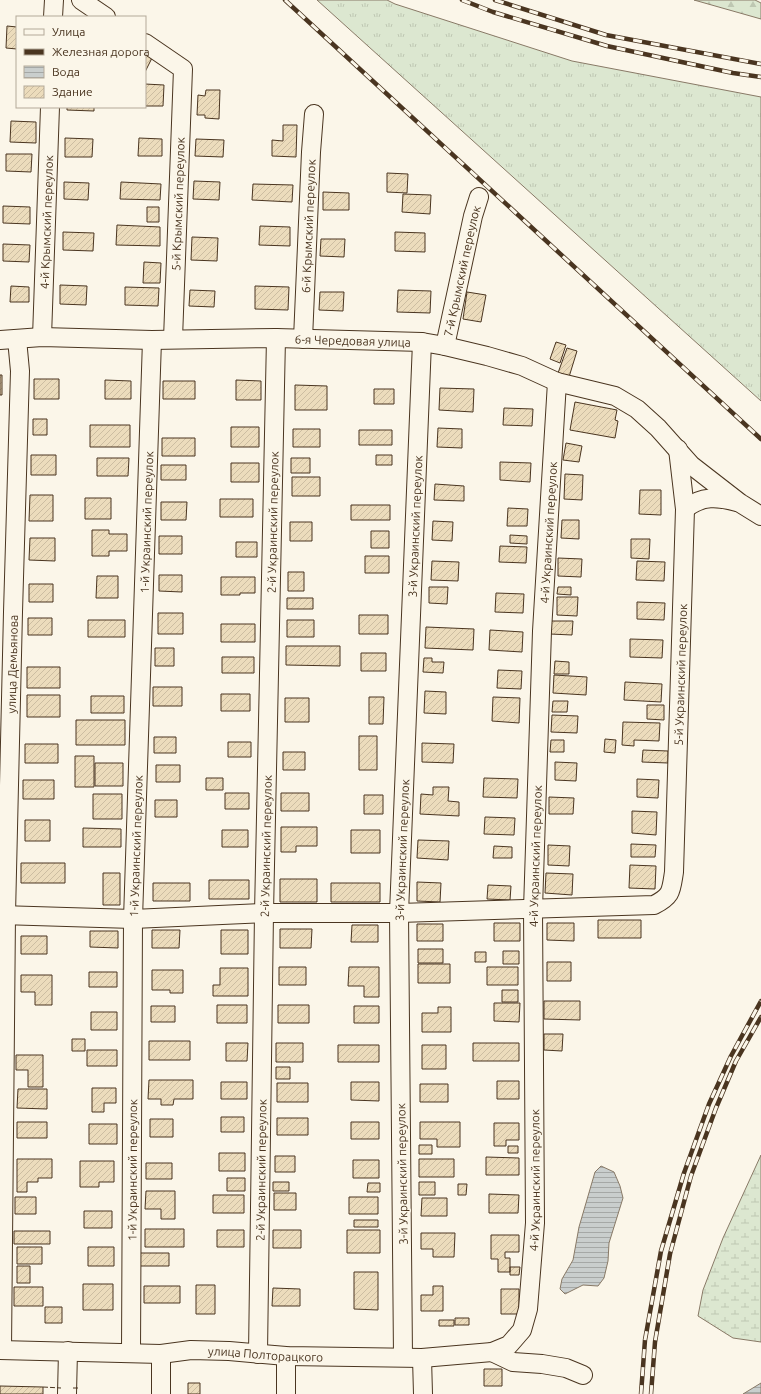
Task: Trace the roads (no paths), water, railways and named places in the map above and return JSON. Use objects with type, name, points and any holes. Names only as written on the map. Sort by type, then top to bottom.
[{"type":"street","points":[[53,16],[54,0]]},
{"type":"street","points":[[81,0],[105,16]]},
{"type":"street","name":"5-й Крымский переулок","points":[[146,44],[183,69],[173,338]]},
{"type":"street","name":"4-й Крымский переулок","points":[[42,337],[50,108]]},
{"type":"street","name":"6-й Крымский переулок","points":[[303,339],[314,114]]},
{"type":"street","name":"7-й Крымский переулок","points":[[445,346],[473,216],[479,196]]},
{"type":"street","name":"6-я Чередовая улица","points":[[9,340],[42,337],[152,340],[173,338],[276,338],[422,342],[445,346],[522,366],[557,382],[615,396],[637,409],[678,449],[691,464],[740,502],[761,516]]},
{"type":"street","name":"2-й Украинский переулок","points":[[258,1354],[264,913],[276,338]]},
{"type":"street","name":"улица Демьянова","points":[[1,1350],[3,915],[20,371],[9,340]]},
{"type":"street","name":"1-й Украинский переулок","points":[[131,1353],[133,919],[152,340]]},
{"type":"street","name":"3-й Украинский переулок","points":[[403,1358],[399,913],[422,342]]},
{"type":"street","name":"4-й Украинский переулок","points":[[522,1330],[528,1309],[536,1222],[533,909],[542,631],[557,382]]},
{"type":"street","name":"5-й Украинский переулок","points":[[533,909],[654,905],[665,900],[672,889],[674,872],[685,509],[678,449]]},
{"type":"street","points":[[685,509],[700,499],[720,497],[740,502]]},
{"type":"street","points":[[3,915],[133,919],[264,913],[399,913],[533,909]]},
{"type":"street","name":"улица Полторацкого","points":[[1,1350],[161,1354],[192,1350],[286,1356],[422,1358],[492,1352],[509,1345],[522,1330]]},
{"type":"street","points":[[67,1394],[68,1351]]},
{"type":"street","points":[[492,1352],[513,1362],[542,1364],[566,1368],[584,1375]]},
{"type":"street","points":[[161,1354],[161,1394]]},
{"type":"street","points":[[286,1356],[286,1394]]},
{"type":"street","points":[[422,1358],[423,1394]]},
{"type":"water","points":[[601,1166],[614,1172],[623,1198],[609,1243],[608,1261],[604,1278],[598,1286],[583,1285],[565,1294],[560,1289],[562,1279],[573,1260],[579,1227],[595,1172]]},
{"type":"water","points":[[761,1383],[761,1394],[743,1394]]},
{"type":"railway","points":[[285,0],[761,439]]},
{"type":"railway","points":[[462,0],[493,12],[607,46],[733,73],[761,77]]},
{"type":"railway","points":[[495,0],[606,35],[761,64]]},
{"type":"railway","points":[[641,1394],[645,1340],[661,1251],[684,1173],[709,1104],[731,1056],[761,1001]]},
{"type":"railway","points":[[651,1394],[655,1342],[670,1254],[691,1176],[716,1108],[736,1061],[761,1017]]}]
